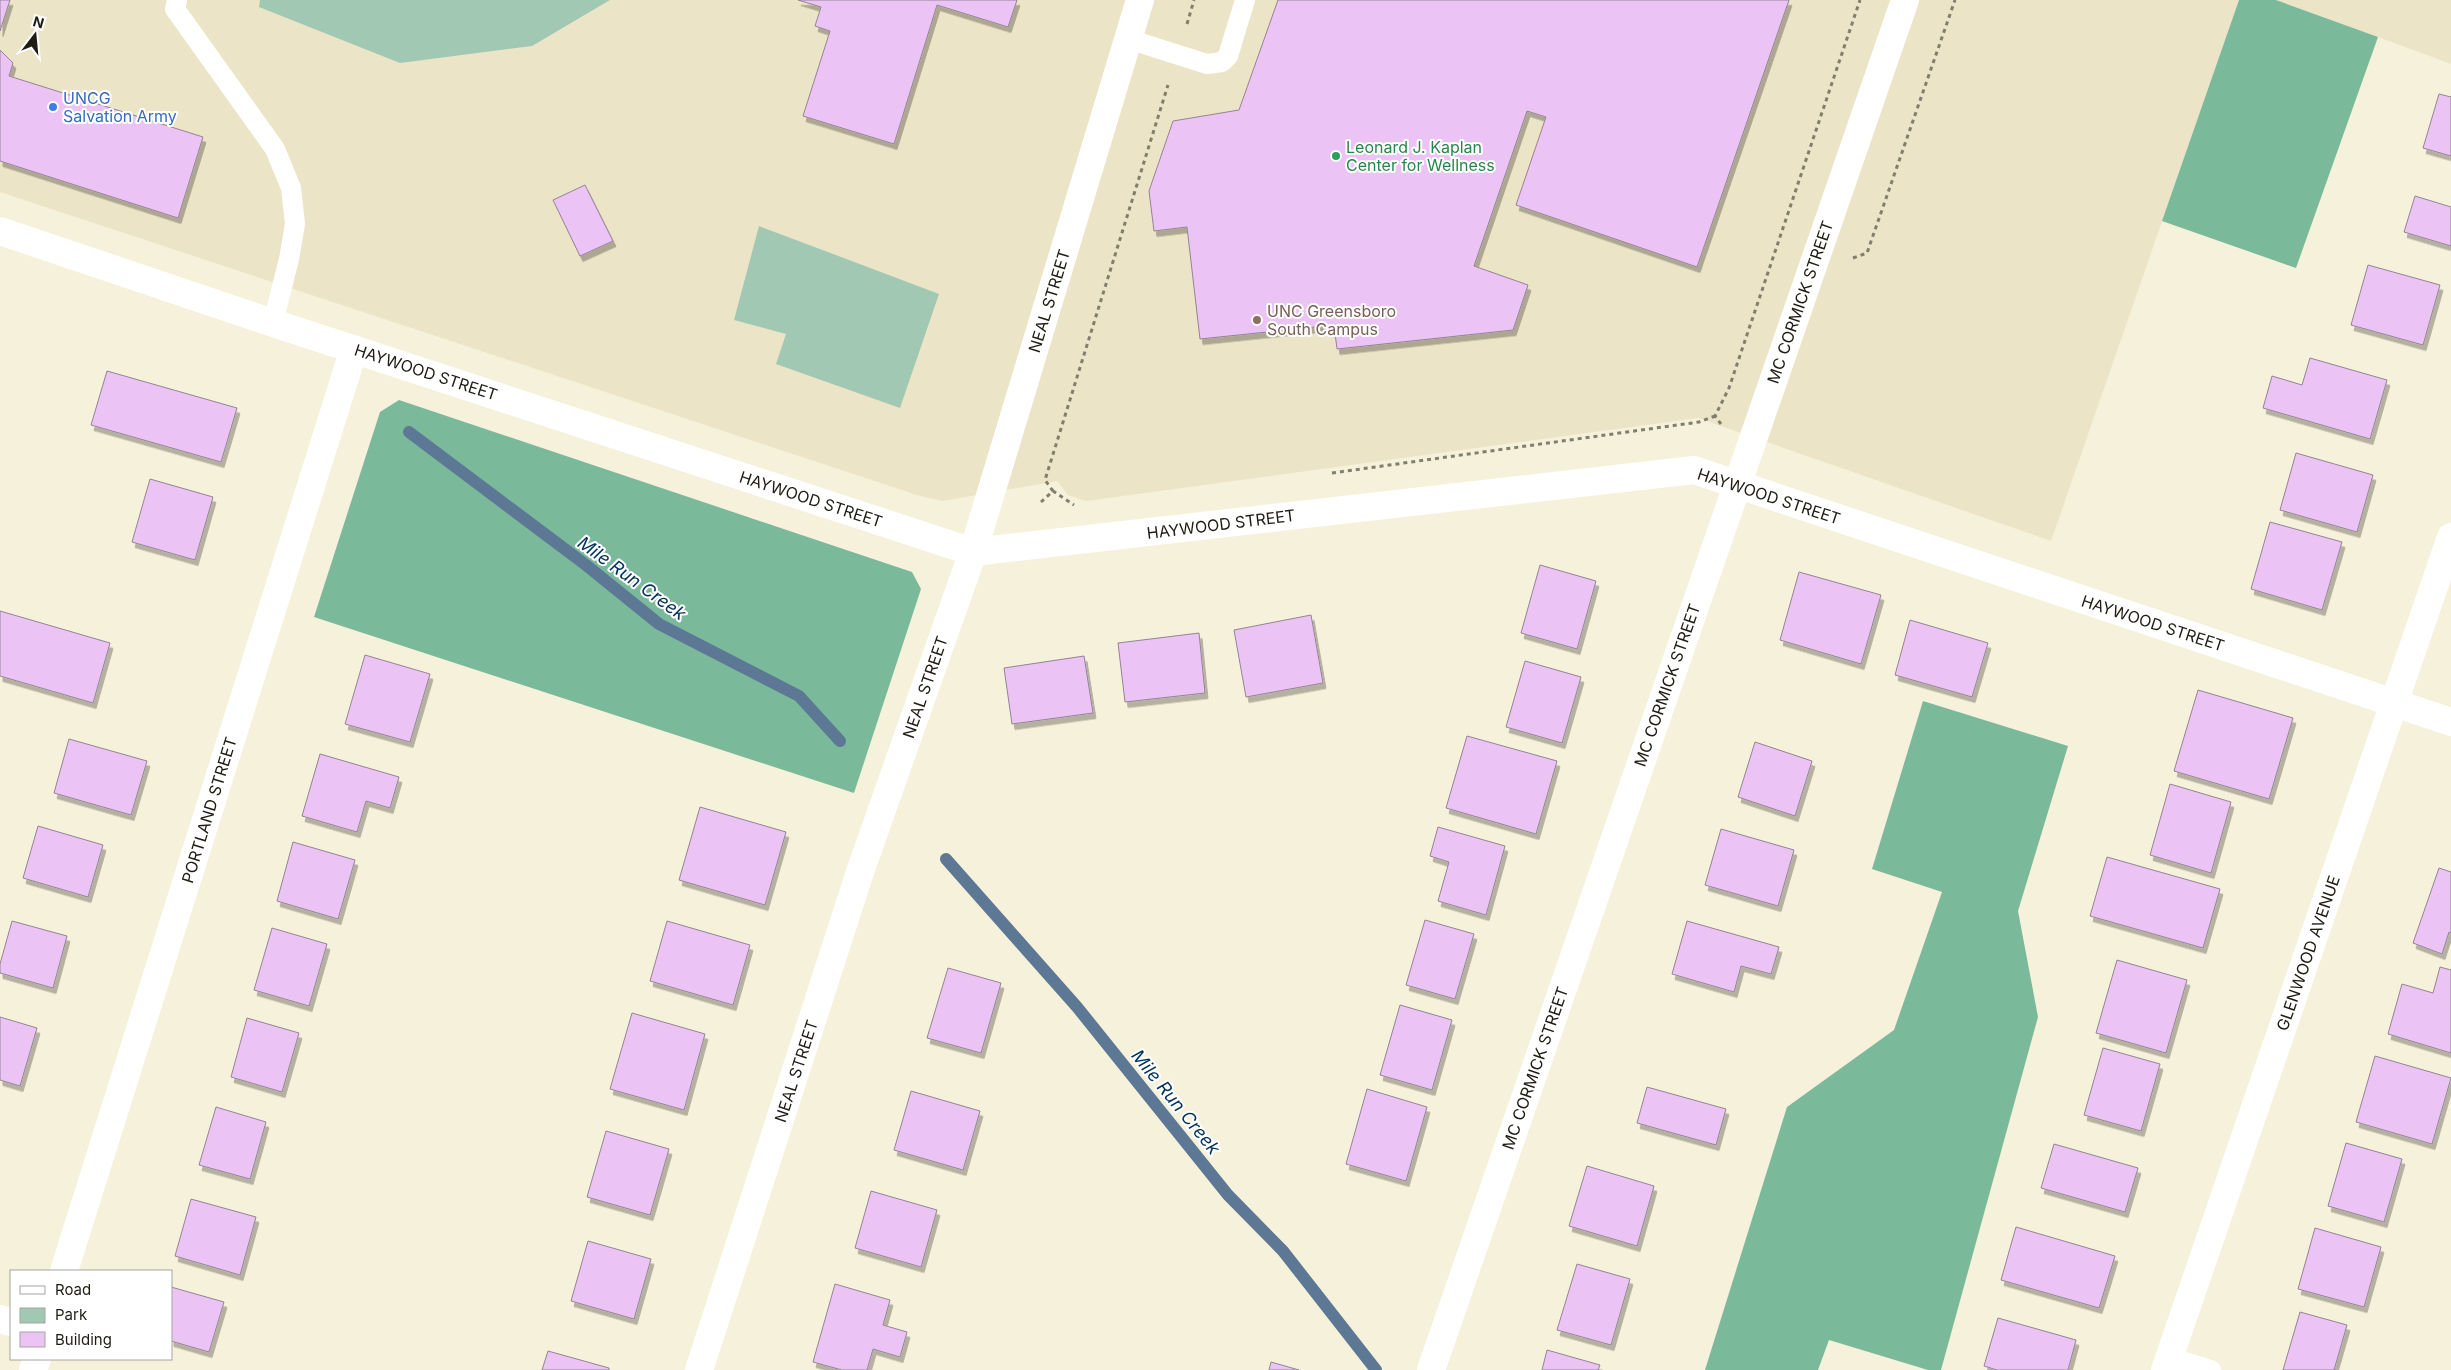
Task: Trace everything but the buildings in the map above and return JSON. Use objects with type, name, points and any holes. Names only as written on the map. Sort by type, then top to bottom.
[{"type":"street","name":"NEAL STREET","points":[[699,1370],[861,870],[973,552],[1140,0]]},
{"type":"street","name":"MC CORMICK STREET","points":[[1431,1370],[1905,0]]},
{"type":"street","name":"HAYWOOD STREET","points":[[0,231],[273,323],[973,552],[1694,470],[2451,722]]},
{"type":"street","name":"PORTLAND STREET","points":[[64,1270],[354,349]]},
{"type":"street","name":"GLENWOOD AVENUE","points":[[2167,1364],[2451,537]]},
{"type":"lane","points":[[177,0],[175,8],[275,149],[291,188],[295,224],[289,259],[273,323]]},
{"type":"lane","points":[[1128,39],[1207,64],[1222,62],[1228,56],[1245,0]]},
{"type":"lane","points":[[2167,1364],[2211,1370]]},
{"type":"path","points":[[1083,506],[1074,505],[1053,491],[1046,480],[1194,0]]},
{"type":"path","points":[[1328,474],[1699,422],[1715,416],[1729,388],[1860,0]]},
{"type":"path","points":[[1850,260],[1867,253],[1955,0]]},
{"type":"path","points":[[1715,416],[1726,431]]},
{"type":"path","points":[[1041,502],[1053,491]]},
{"type":"shaded area","name":"UNC Greensboro South Campus","points":[[0,0],[2239,0],[2051,541],[1698,418],[1086,501],[1068,495],[1057,481],[943,501],[920,496],[0,192]]},
{"type":"shaded area","points":[[2276,0],[2451,0],[2451,64],[2378,37]]},
{"type":"green space","points":[[260,0],[610,0],[532,46],[400,63],[259,7]]},
{"type":"green space","points":[[2239,0],[2276,0],[2378,37],[2296,268],[2162,221]]},
{"type":"green space","points":[[759,226],[939,294],[900,408],[776,364],[786,334],[734,320]]},
{"type":"green space","points":[[399,400],[912,572],[921,589],[854,793],[314,617],[380,412]]},
{"type":"green space","points":[[1923,701],[2068,746],[2018,911],[2038,1017],[1941,1370],[1928,1370],[1829,1340],[1818,1370],[1705,1370],[1787,1107],[1894,1030],[1942,892],[1872,869]]},
{"type":"waterway","name":"Mile Run Creek","points":[[409,432],[586,565],[659,624],[799,696],[840,741]]},
{"type":"waterway","name":"Mile Run Creek","points":[[946,859],[1077,1007],[1228,1195],[1283,1251],[1376,1370]]},
{"type":"place","name":"UNCG Salvation Army","points":[[53,107]]},
{"type":"place","name":"Leonard J. Kaplan Center for Wellness","points":[[1336,156]]},
{"type":"place","name":"UNC Greensboro South Campus","points":[[1257,320]]}]
